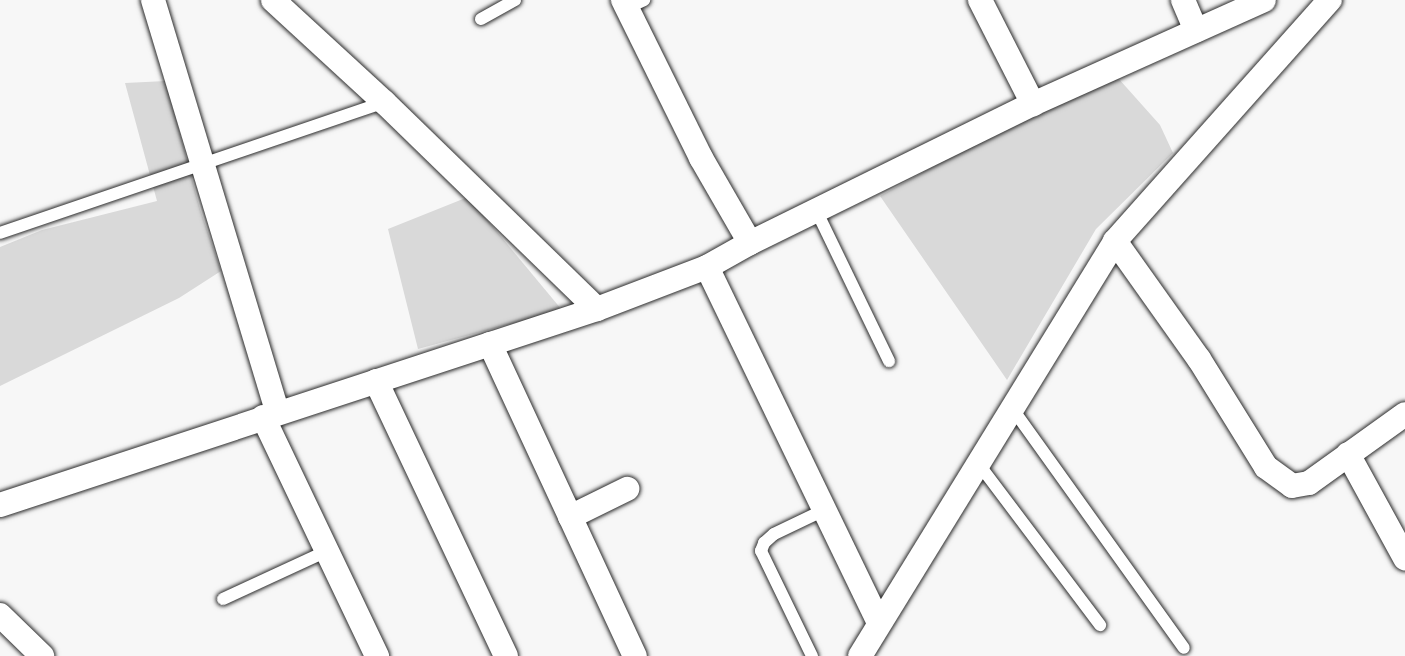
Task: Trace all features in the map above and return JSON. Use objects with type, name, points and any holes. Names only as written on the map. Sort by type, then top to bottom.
[{"type":"street","points":[[153,0],[270,415],[327,551],[377,656]]},
{"type":"street","points":[[273,0],[384,102],[597,309]]},
{"type":"street","points":[[980,0],[1032,104]]},
{"type":"street","points":[[1183,0],[1196,30]]},
{"type":"street","points":[[0,505],[597,309],[707,267],[750,243],[1032,104],[1264,0]]},
{"type":"street","points":[[860,656],[1115,241],[1330,0]]},
{"type":"street","points":[[632,3],[701,158],[750,243]]},
{"type":"street","points":[[1115,241],[1199,359],[1266,467],[1292,486],[1309,483],[1405,414]]},
{"type":"street","points":[[707,267],[879,623]]},
{"type":"street","points":[[490,344],[635,656]]},
{"type":"street","points":[[376,381],[506,656]]},
{"type":"street","points":[[1348,454],[1405,558]]},
{"type":"street","points":[[570,517],[627,489]]},
{"type":"street","points":[[0,615],[42,656]]},
{"type":"lane","points":[[481,19],[515,0]]},
{"type":"lane","points":[[0,232],[384,102]]},
{"type":"lane","points":[[816,210],[889,361]]},
{"type":"lane","points":[[1012,408],[1184,648]]},
{"type":"lane","points":[[978,463],[1100,625]]},
{"type":"lane","points":[[812,656],[761,550],[764,543],[774,534],[824,510]]},
{"type":"lane","points":[[223,599],[327,551]]},
{"type":"shaded area","points":[[1110,69],[1160,125],[1173,153],[1096,229],[1007,380],[880,196]]},
{"type":"shaded area","points":[[166,81],[200,209],[221,271],[179,298],[0,386],[0,247],[42,230],[157,201],[125,83]]},
{"type":"shaded area","points":[[468,197],[562,310],[418,349],[388,229]]}]
